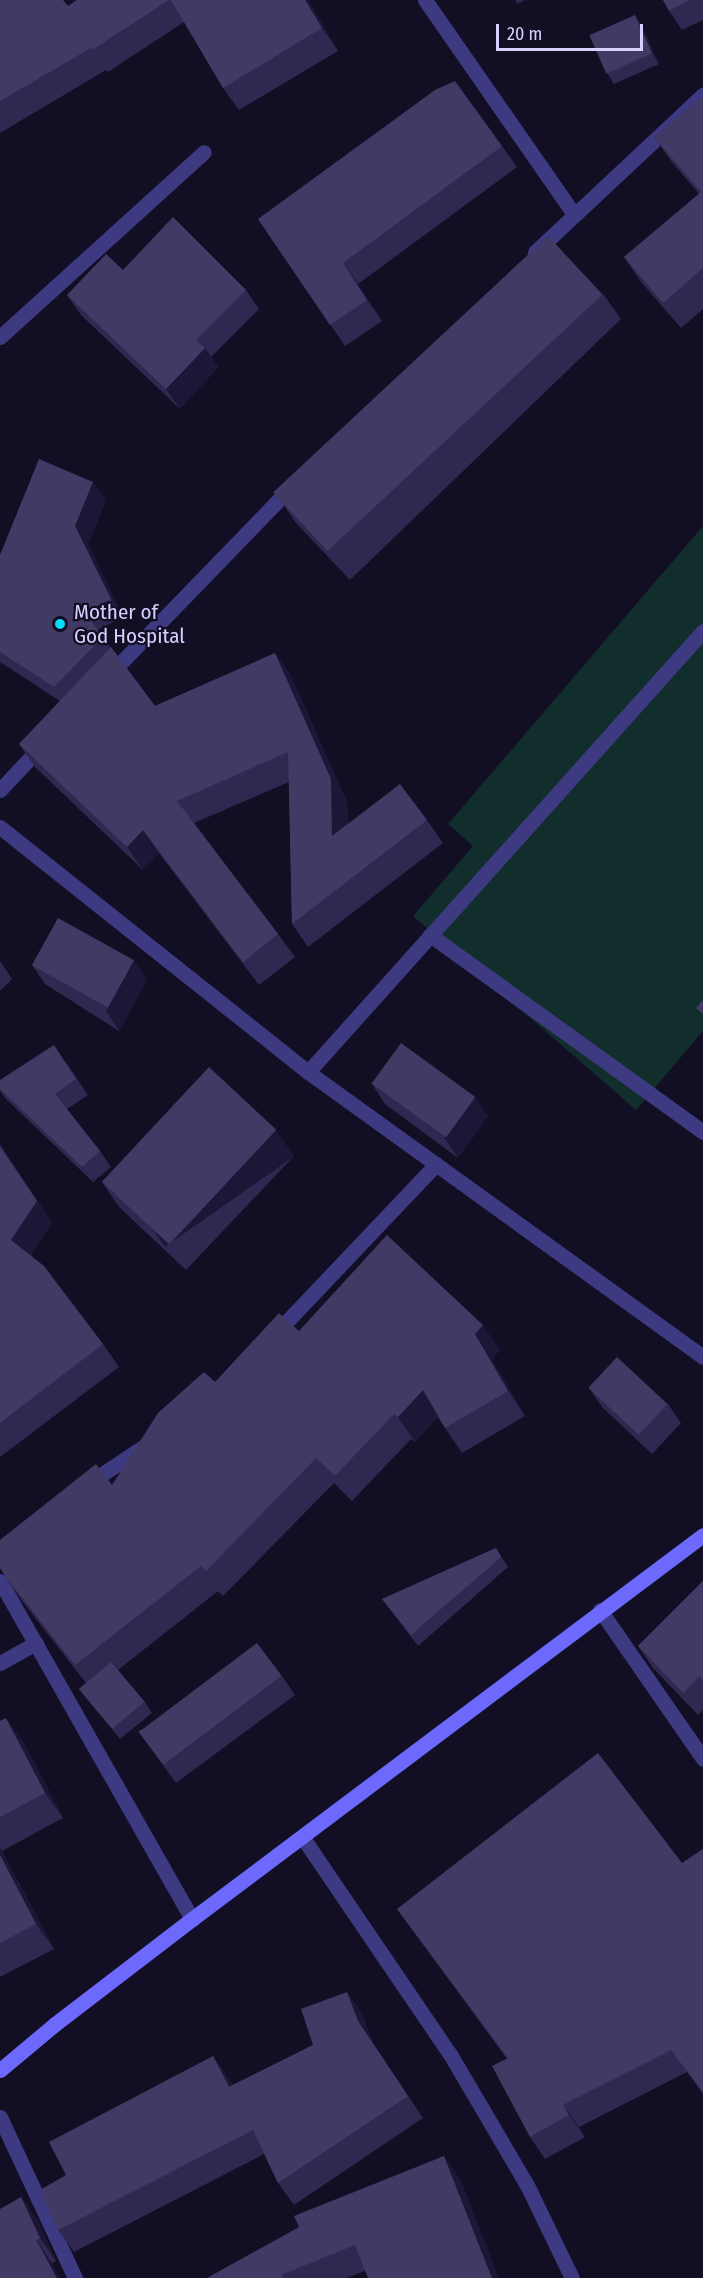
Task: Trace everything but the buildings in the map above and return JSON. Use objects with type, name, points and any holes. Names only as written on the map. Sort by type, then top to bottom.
[{"type":"main road","points":[[0,2070],[55,2024],[192,1919],[303,1838],[703,1534]]},
{"type":"street","points":[[425,0],[574,214]]},
{"type":"street","points":[[524,263],[703,95]]},
{"type":"street","points":[[0,338],[204,152]]},
{"type":"street","points":[[97,688],[266,510],[308,471]]},
{"type":"street","points":[[308,1072],[703,631]]},
{"type":"street","points":[[0,790],[57,730]]},
{"type":"street","points":[[0,827],[308,1072],[703,1357]]},
{"type":"street","points":[[430,935],[703,1132]]},
{"type":"street","points":[[261,1348],[436,1164]]},
{"type":"street","points":[[69,1495],[159,1437]]},
{"type":"street","points":[[0,1581],[192,1919]]},
{"type":"street","points":[[600,1611],[703,1759]]},
{"type":"street","points":[[0,1664],[36,1643]]},
{"type":"street","points":[[303,1838],[450,2054],[527,2185],[572,2278]]},
{"type":"street","points":[[0,2117],[75,2278]]},
{"type":"green space","points":[[703,526],[703,1031],[636,1110],[413,916],[473,846],[448,824]]},
{"type":"place","name":"Mother of God Hospital","points":[[60,624]]}]
